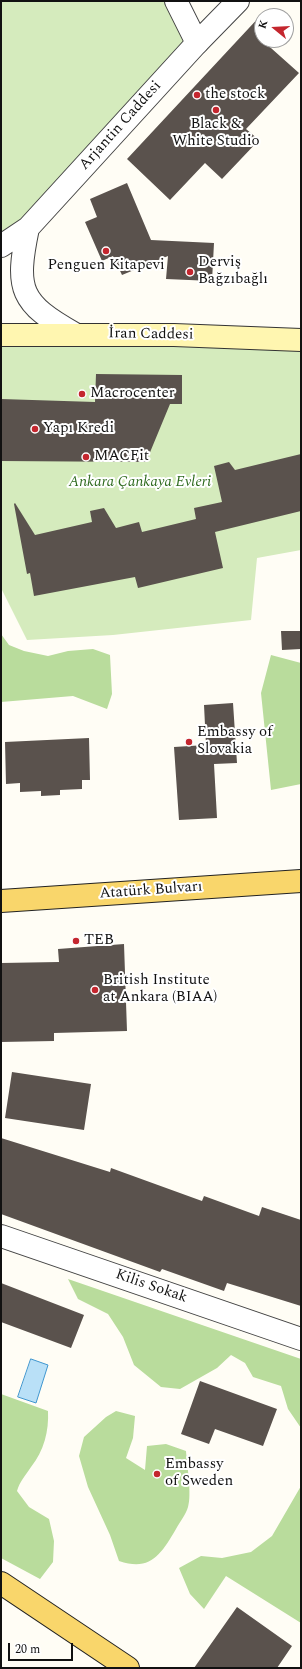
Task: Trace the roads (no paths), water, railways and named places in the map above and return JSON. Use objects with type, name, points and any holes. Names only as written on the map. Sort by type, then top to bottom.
[{"type":"main road","name":"İran Caddesi","points":[[1,335],[174,335],[301,340]]},
{"type":"main road","name":"Atatürk Bulvarı","points":[[1,901],[301,881]]},
{"type":"main road","points":[[1,1583],[128,1668]]},
{"type":"street","points":[[176,1],[197,43]]},
{"type":"street","name":"Arjantin Caddesi","points":[[1,246],[28,228],[197,43],[238,1]]},
{"type":"street","points":[[28,228],[22,265],[25,293],[30,302],[44,315],[76,334]]},
{"type":"street","name":"Kilis Sokak","points":[[1,1236],[301,1339]]},
{"type":"water","points":[[31,1359],[48,1365],[36,1403],[18,1397]]},
{"type":"place","name":"the stock","points":[[197,95]]},
{"type":"place","name":"Black & White Studio","points":[[216,110]]},
{"type":"place","name":"Penguen Kitapevi","points":[[106,251]]},
{"type":"place","name":"Derviş Bağzıbağlı","points":[[190,272]]},
{"type":"place","name":"Macrocenter","points":[[82,394]]},
{"type":"place","name":"Yapı Kredi","points":[[35,429]]},
{"type":"place","name":"MACFit","points":[[86,457]]},
{"type":"place","name":"Embassy of Slovakia","points":[[189,742]]},
{"type":"place","name":"TEB","points":[[76,941]]},
{"type":"place","name":"British Institute at Ankara (BIAA)","points":[[95,990]]},
{"type":"place","name":"Embassy of Sweden","points":[[157,1474]]},
{"type":"park label","name":"Ankara Çankaya Evleri","points":[[140,483]]}]
